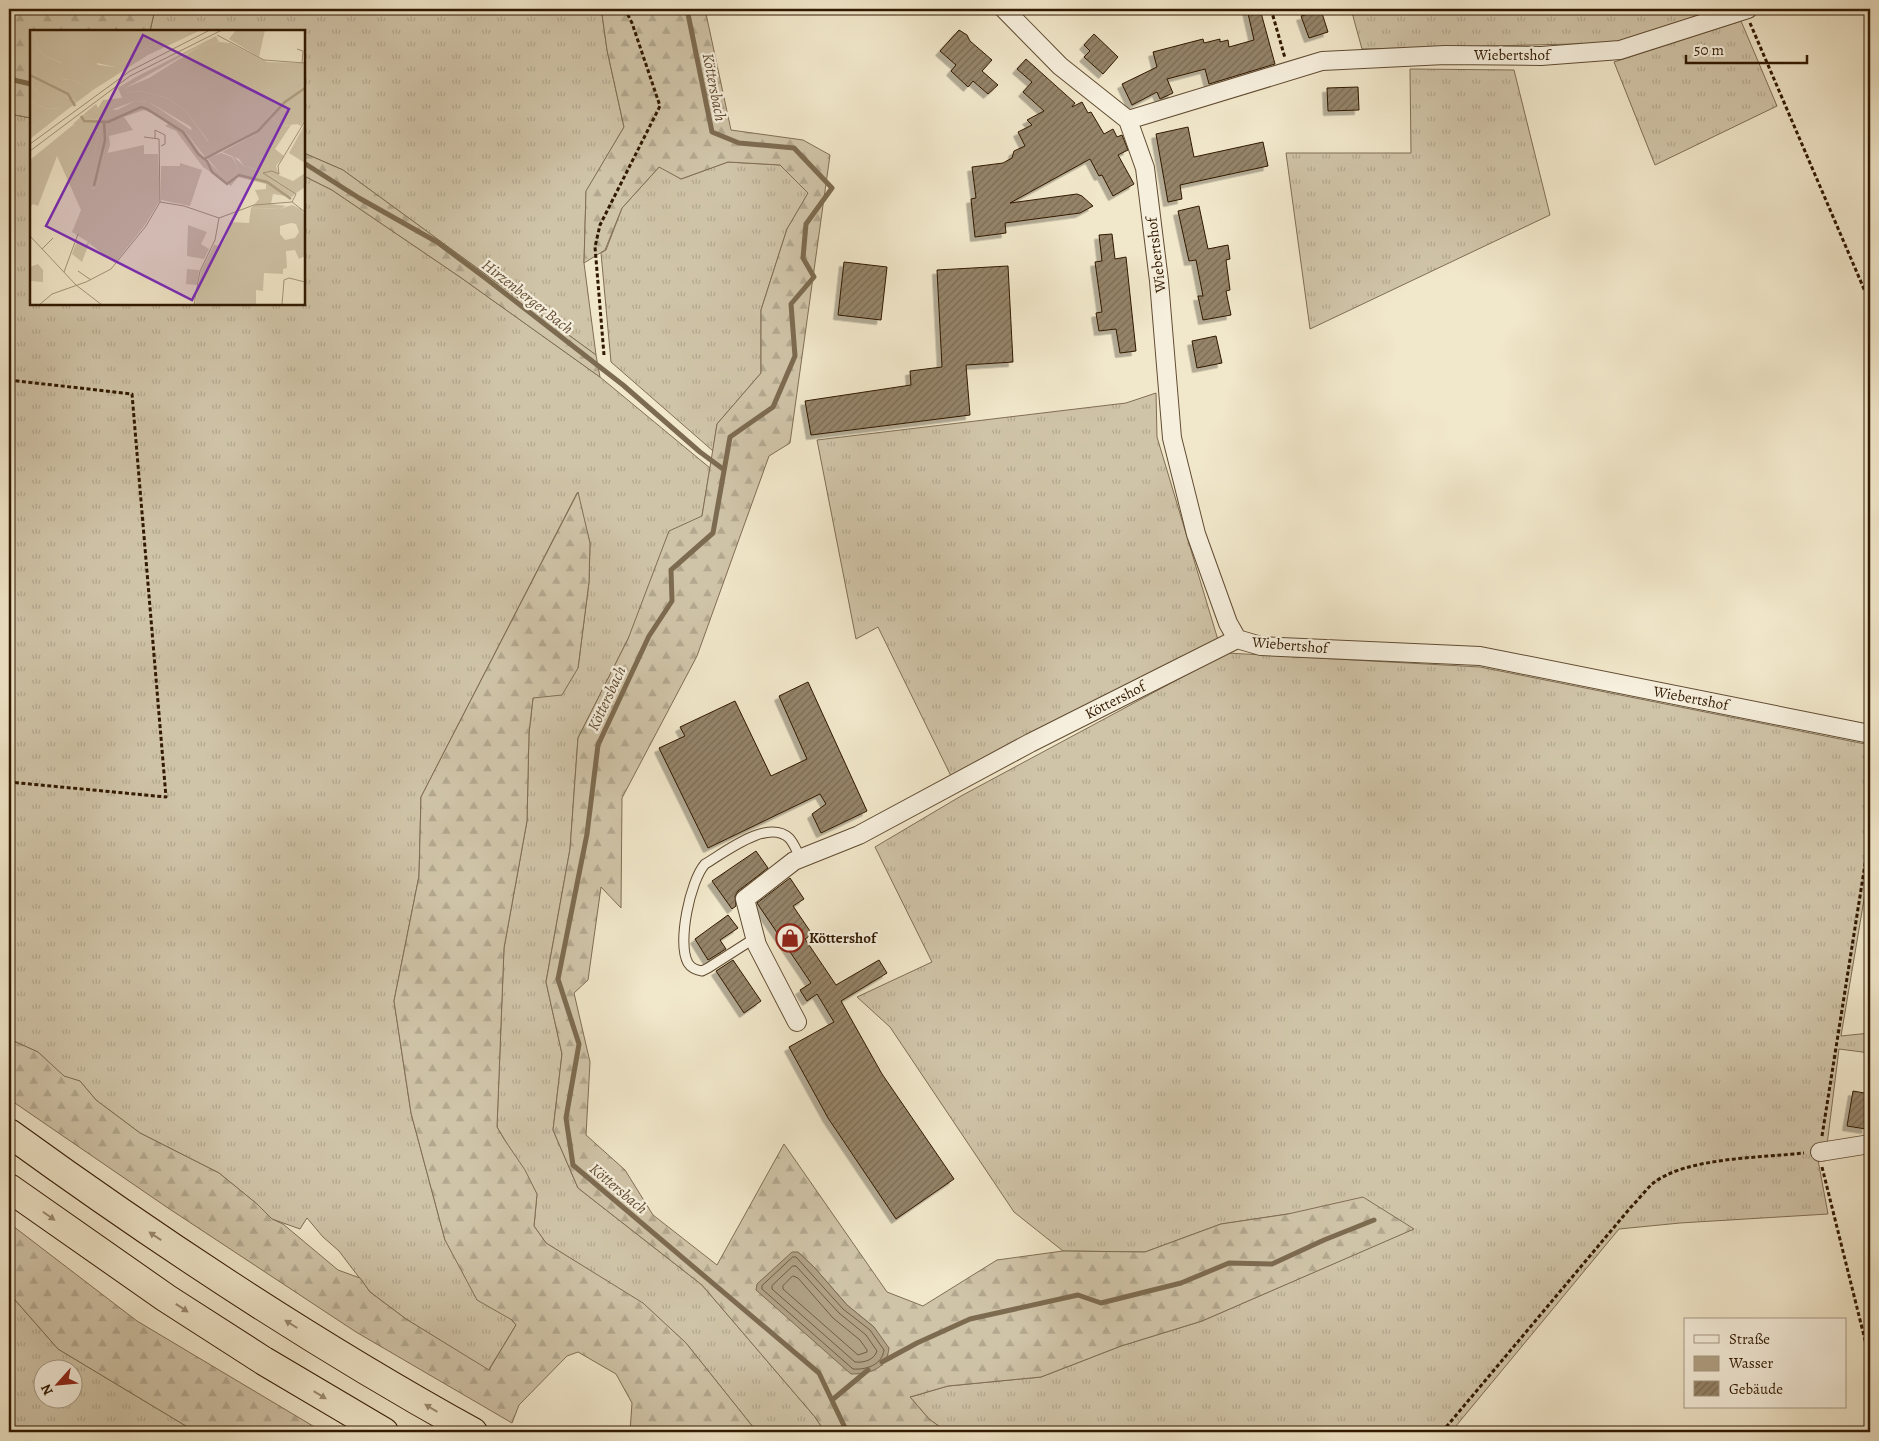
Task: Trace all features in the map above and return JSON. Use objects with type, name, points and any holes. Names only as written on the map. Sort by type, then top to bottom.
[{"type":"highway","points":[[9,1133],[108,1204],[278,1316],[473,1432]]},
{"type":"highway","points":[[9,1188],[166,1298],[247,1351],[384,1432]]},
{"type":"street","points":[[1004,9],[1060,66],[1128,120]]},
{"type":"street","name":"Wiebertshof","points":[[1746,9],[1620,50],[1541,56],[1444,55],[1322,61],[1289,73],[1128,120],[1145,168],[1160,281],[1172,438],[1196,534],[1228,623],[1237,639],[1261,646],[1480,656],[1870,734]]},
{"type":"street","name":"Köttershof","points":[[797,1022],[757,945],[745,899],[794,861],[859,835],[1030,743],[1237,639]]},
{"type":"street","points":[[1820,1152],[1870,1144]]},
{"type":"lane","points":[[756,938],[702,971],[691,967],[687,962],[684,948],[687,910],[700,870],[705,864],[745,840],[766,832],[776,831],[790,839],[801,858]]},
{"type":"path","points":[[604,355],[595,247],[600,225],[660,106],[632,23],[625,9]]},
{"type":"path","points":[[1271,9],[1289,73]]},
{"type":"path","points":[[1746,9],[1870,303]]},
{"type":"path","points":[[9,380],[132,394],[166,797],[9,782]]},
{"type":"path","points":[[1870,833],[1820,1152],[1822,1172],[1870,1360]]},
{"type":"path","points":[[1442,1432],[1652,1184],[1677,1170],[1705,1163],[1820,1152]]},
{"type":"green space","points":[[9,9],[155,9],[150,30],[30,30],[30,118],[9,114]]},
{"type":"green space","points":[[155,9],[595,9],[602,14],[607,50],[624,127],[586,192],[584,263],[596,355],[343,170],[305,153],[305,30],[150,30]]},
{"type":"green space","points":[[595,9],[705,9],[731,130],[803,140],[830,155],[790,443],[769,456],[697,656],[622,798],[621,908],[601,887],[588,980],[574,993],[590,1062],[586,1135],[625,1170],[653,1215],[717,1265],[784,1144],[887,1292],[923,1306],[997,1260],[1063,1251],[1145,1252],[1221,1224],[1288,1214],[1363,1197],[1414,1229],[1202,1321],[1121,1346],[1041,1377],[948,1386],[910,1397],[929,1419],[947,1432],[825,1432],[815,1417],[702,1285],[578,1188],[553,1130],[562,1054],[546,982],[570,849],[578,738],[628,639],[669,531],[702,516],[717,424],[761,373],[761,310],[787,229],[808,193],[780,165],[728,162],[681,179],[659,167],[622,208],[605,250],[584,263],[586,191],[624,127],[607,50],[602,14]],"holes":[[[798,1252],[814,1267],[847,1305],[874,1327],[882,1366]]]},
{"type":"green space","points":[[1351,9],[1721,9],[1616,43],[1362,49]]},
{"type":"green space","points":[[1741,21],[1777,106],[1655,165],[1614,62]]},
{"type":"green space","points":[[1410,69],[1514,70],[1550,215],[1310,329],[1286,153],[1411,153]]},
{"type":"green space","points":[[9,114],[30,118],[30,305],[305,305],[305,176],[332,190],[460,277],[600,377],[710,468],[702,516],[628,639],[578,738],[570,849],[546,982],[562,1054],[553,1130],[578,1188],[702,1285],[815,1417],[825,1432],[757,1432],[686,1343],[643,1304],[546,1243],[534,1226],[537,1194],[497,1127],[504,948],[527,821],[529,733],[533,698],[578,668],[589,582],[590,543],[577,493],[421,797],[419,876],[394,1001],[411,1113],[445,1240],[516,1325],[488,1371],[406,1319],[370,1292],[339,1251],[323,1237],[307,1218],[300,1229],[272,1219],[219,1173],[140,1133],[96,1100],[80,1081],[64,1077],[38,1052],[9,1039]]},
{"type":"green space","points":[[305,153],[343,170],[596,355],[600,377],[460,277],[332,190],[305,176]]},
{"type":"green space","points":[[728,162],[781,165],[809,192],[787,229],[761,310],[761,373],[717,424],[713,451],[611,362],[601,253],[606,250],[622,208],[660,166],[681,179]]},
{"type":"green space","points":[[1156,393],[1157,437],[1218,640],[951,776],[878,627],[856,639],[817,440],[1126,403]]},
{"type":"green space","points":[[578,492],[590,543],[589,582],[578,668],[562,695],[533,698],[529,733],[527,821],[504,948],[497,1127],[525,1170],[537,1194],[534,1226],[546,1243],[643,1303],[686,1343],[757,1432],[630,1432],[632,1403],[616,1374],[578,1352],[567,1356],[519,1405],[512,1423],[356,1332],[168,1208],[9,1099],[9,1039],[38,1052],[64,1076],[80,1081],[96,1100],[140,1133],[219,1173],[272,1219],[283,1224],[338,1270],[360,1278],[370,1292],[406,1319],[489,1370],[516,1325],[512,1320],[477,1300],[445,1240],[411,1113],[394,1001],[419,876],[421,797]]},
{"type":"green space","points":[[1227,653],[1480,667],[1870,745],[1870,864],[1841,1036],[1870,1033],[1870,1053],[1839,1049],[1825,1161],[1818,1160],[1828,1214],[1680,1223],[1619,1229],[1451,1432],[947,1432],[929,1419],[910,1397],[948,1386],[1041,1377],[1121,1346],[1202,1321],[1413,1229],[1288,1214],[1221,1224],[1145,1252],[1063,1251],[1014,1212],[890,1027],[857,997],[932,962],[875,847],[961,796]]},
{"type":"green space","points":[[9,1223],[137,1321],[323,1432],[196,1432],[82,1363],[82,1358],[73,1358],[58,1349],[9,1293]]},
{"type":"green space","points":[[9,1293],[58,1349],[73,1358],[32,1358],[32,1408],[82,1408],[82,1363],[196,1432],[9,1432]]},
{"type":"water","points":[[792,1252],[798,1252],[814,1267],[847,1305],[874,1327],[889,1348],[885,1361],[876,1369],[865,1373],[851,1374],[756,1290],[757,1284]]},
{"type":"building","points":[[1247,9],[1260,9],[1275,64],[1209,84],[1205,69],[1167,79],[1173,93],[1160,99],[1157,92],[1132,105],[1122,84],[1157,67],[1153,52],[1203,39],[1204,43],[1220,39],[1220,42],[1228,40],[1229,47],[1254,40]]},
{"type":"building","points":[[1321,10],[1328,32],[1309,38],[1301,16]]},
{"type":"building","points":[[959,30],[967,35],[970,41],[992,60],[982,71],[998,85],[988,94],[973,81],[968,87],[951,71],[956,65],[940,51]]},
{"type":"building","points":[[1094,34],[1118,57],[1103,74],[1084,57],[1090,51],[1084,45]]},
{"type":"building","points":[[1026,59],[1075,103],[1072,107],[1082,102],[1088,113],[1091,112],[1104,134],[1113,129],[1117,137],[1122,135],[1128,150],[1118,155],[1134,184],[1113,196],[1102,175],[1099,176],[1090,159],[1010,203],[1077,194],[1093,206],[1080,213],[1005,223],[1006,233],[975,237],[971,199],[976,198],[972,167],[1003,163],[1012,158],[1014,151],[1025,146],[1018,132],[1032,125],[1027,120],[1044,111],[1023,92],[1032,82],[1017,69]]},
{"type":"building","points":[[1358,87],[1359,110],[1328,111],[1327,88]]},
{"type":"building","points":[[1188,127],[1194,157],[1263,142],[1268,166],[1180,185],[1182,199],[1168,202],[1156,134]]},
{"type":"building","points":[[1199,206],[1208,249],[1228,245],[1230,259],[1226,260],[1230,290],[1226,291],[1231,315],[1203,320],[1198,296],[1203,296],[1196,260],[1189,261],[1178,211]]},
{"type":"building","points":[[1112,234],[1115,259],[1126,257],[1136,351],[1120,353],[1116,329],[1099,331],[1096,313],[1102,312],[1095,262],[1102,261],[1099,235]]},
{"type":"building","points":[[844,262],[887,267],[881,320],[838,315]]},
{"type":"building","points":[[1008,266],[1013,362],[966,365],[970,415],[811,435],[805,401],[911,385],[910,371],[942,367],[937,270]]},
{"type":"building","points":[[1216,336],[1222,363],[1197,368],[1192,341]]},
{"type":"building","points":[[808,682],[867,811],[821,833],[812,814],[826,804],[820,794],[708,848],[659,748],[685,736],[680,727],[735,701],[771,776],[807,759],[779,696]]},
{"type":"building","points":[[756,851],[768,868],[738,891],[735,896],[736,906],[732,909],[712,881]]},
{"type":"building","points":[[790,878],[804,899],[793,906],[812,934],[805,939],[836,985],[879,960],[887,973],[841,1001],[882,1074],[954,1179],[896,1219],[828,1118],[789,1047],[834,1022],[817,994],[807,1001],[800,990],[811,983],[757,903]]},
{"type":"building","points":[[728,915],[738,928],[720,940],[726,949],[708,960],[695,939]]},
{"type":"building","points":[[733,960],[761,1001],[744,1013],[716,971]]},
{"type":"building","points":[[1853,1091],[1870,1094],[1866,1129],[1847,1126]]},
{"type":"waterway","name":"Köttersbach","points":[[687,9],[712,132],[739,143],[794,148],[832,188],[806,224],[803,258],[814,277],[791,304],[795,356],[773,407],[730,437],[713,533],[671,570],[672,601],[649,636],[598,745],[587,834],[558,979],[579,1044],[566,1118],[573,1165],[819,1373],[847,1432]]},
{"type":"waterway","name":"Hirzenberger Bach","points":[[9,79],[30,84]]},
{"type":"waterway","name":"Hirzenberger Bach","points":[[305,164],[359,198],[437,242],[623,385],[700,452],[723,469]]},
{"type":"waterway","points":[[882,1362],[917,1343],[970,1319],[1078,1295],[1101,1303],[1181,1283],[1229,1263],[1272,1264],[1374,1220]]},
{"type":"waterway","points":[[832,1400],[868,1370]]},
{"type":"place","name":"Köttershof","points":[[790,938]]}]
